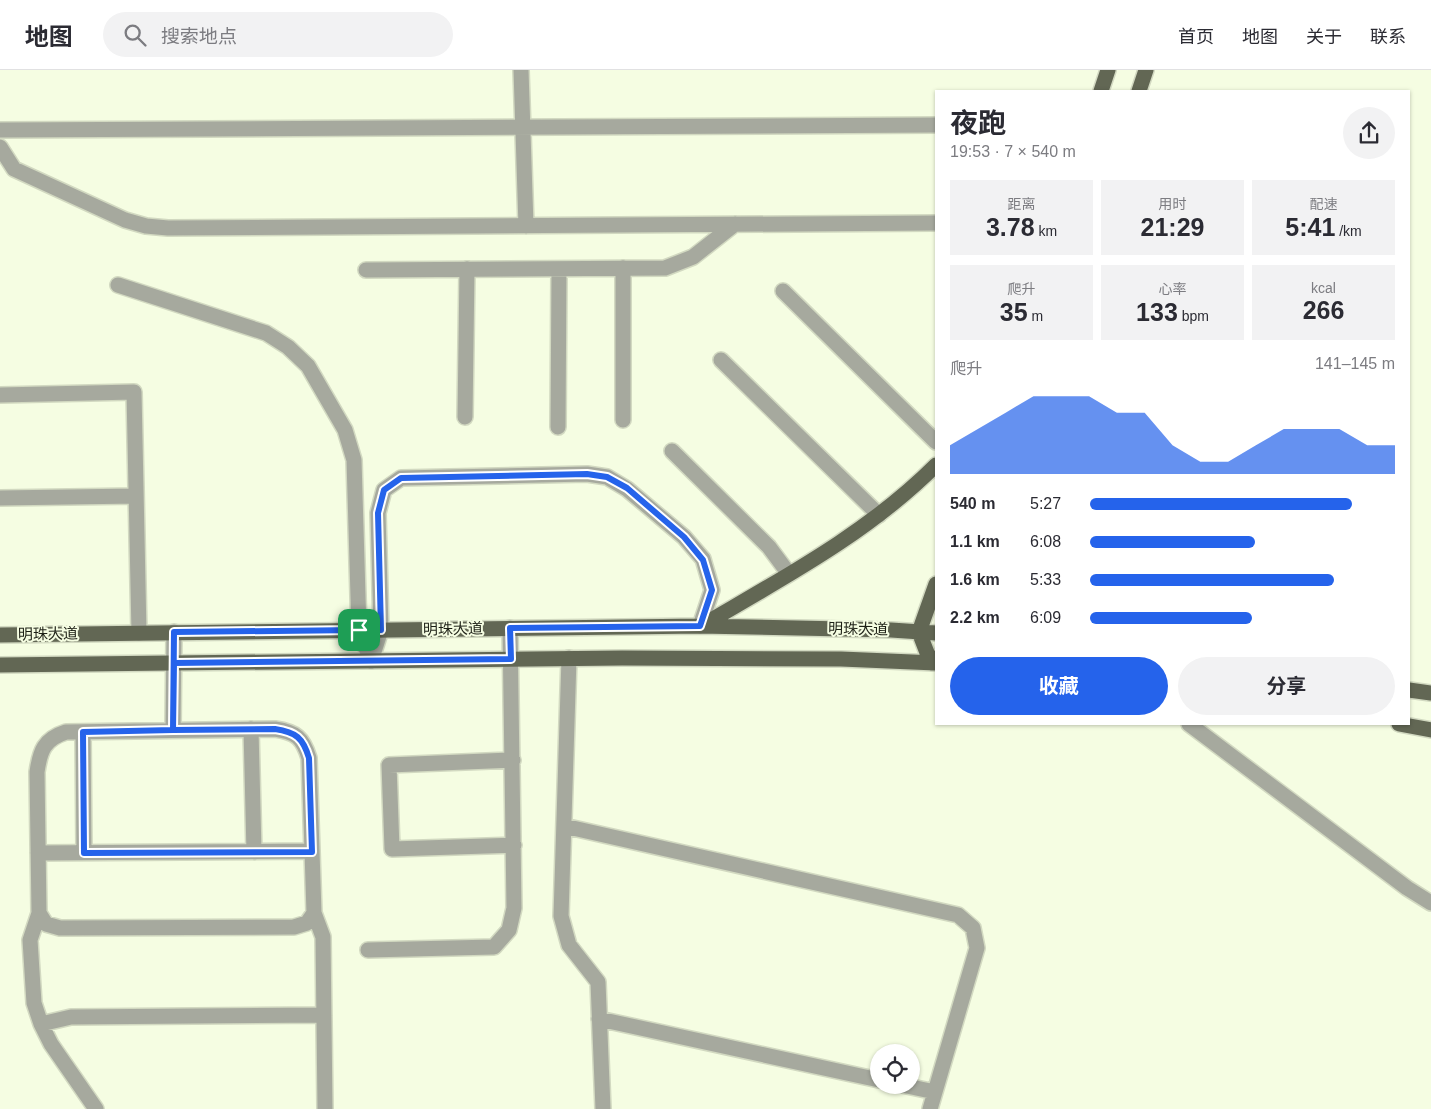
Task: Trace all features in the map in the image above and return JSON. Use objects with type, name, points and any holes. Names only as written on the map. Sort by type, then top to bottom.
[{"type":"main road","points":[[1101,90],[1108,70]]},
{"type":"main road","points":[[1140,90],[1146,70]]},
{"type":"main road","points":[[700,626],[844,540],[879,515],[935,466]]},
{"type":"main road","points":[[935,587],[919,632],[935,661]]},
{"type":"main road","name":"明珠大道","points":[[0,635],[700,626],[891,630],[935,634]]},
{"type":"main road","name":"明珠大道","points":[[0,665],[569,658],[935,661]]},
{"type":"main road","points":[[1410,690],[1431,693]]},
{"type":"main road","points":[[1404,725],[1431,730]]},
{"type":"street","points":[[521,70],[526,226]]},
{"type":"street","points":[[0,130],[935,125]]},
{"type":"street","points":[[0,147],[14,169],[125,220],[146,226],[178,228],[935,223]]},
{"type":"street","points":[[366,270],[665,268],[693,256],[736,224]]},
{"type":"street","points":[[558,427],[559,268]]},
{"type":"street","points":[[623,268],[623,420]]},
{"type":"street","points":[[465,417],[467,269]]},
{"type":"street","points":[[118,285],[266,333],[288,347],[308,366],[345,430],[354,460],[359,630],[371,661]]},
{"type":"street","points":[[783,291],[935,441]]},
{"type":"street","points":[[721,360],[879,515]]},
{"type":"street","points":[[0,395],[134,392],[139,633]]},
{"type":"street","points":[[672,452],[769,547],[789,574]]},
{"type":"street","points":[[371,661],[381,630],[378,513],[384,490],[401,478],[587,474],[607,477],[627,488],[684,537],[703,560],[712,590],[700,626]]},
{"type":"street","points":[[0,498],[136,496]]},
{"type":"street","points":[[368,950],[494,947],[509,930],[514,908],[510,628]]},
{"type":"street","points":[[173,730],[174,632]]},
{"type":"street","points":[[569,658],[561,916],[569,945],[598,982],[603,1109]]},
{"type":"street","points":[[1190,725],[1407,888],[1431,903]]},
{"type":"street","points":[[251,729],[254,852]]},
{"type":"street","points":[[96,1109],[51,1044],[41,1024],[34,1003],[30,940],[38,913],[37,772],[39,758],[45,745],[55,736],[66,732],[251,729],[286,730],[297,736],[305,746],[309,758],[314,913],[323,937],[325,1109]]},
{"type":"street","points":[[83,732],[84,853]]},
{"type":"street","points":[[513,760],[390,765],[392,849],[514,845]]},
{"type":"street","points":[[564,826],[958,915],[973,928],[977,948],[930,1109]]},
{"type":"street","points":[[38,853],[312,852]]},
{"type":"street","points":[[38,913],[46,924],[60,928],[294,927],[307,923],[314,913]]},
{"type":"street","points":[[41,1024],[71,1017],[324,1015]]},
{"type":"street","points":[[599,1019],[870,1078]]},
{"type":"street","points":[[920,1089],[935,1092]]},
{"type":"route","points":[[359,630],[174,632],[173,730],[275,729],[286,730],[297,736],[305,746],[309,758],[312,852],[84,853],[83,732],[173,730],[174,663],[511,659],[510,628],[700,626],[712,590],[703,560],[684,537],[627,488],[607,477],[587,474],[401,478],[384,490],[378,513],[381,630],[359,630]]}]
